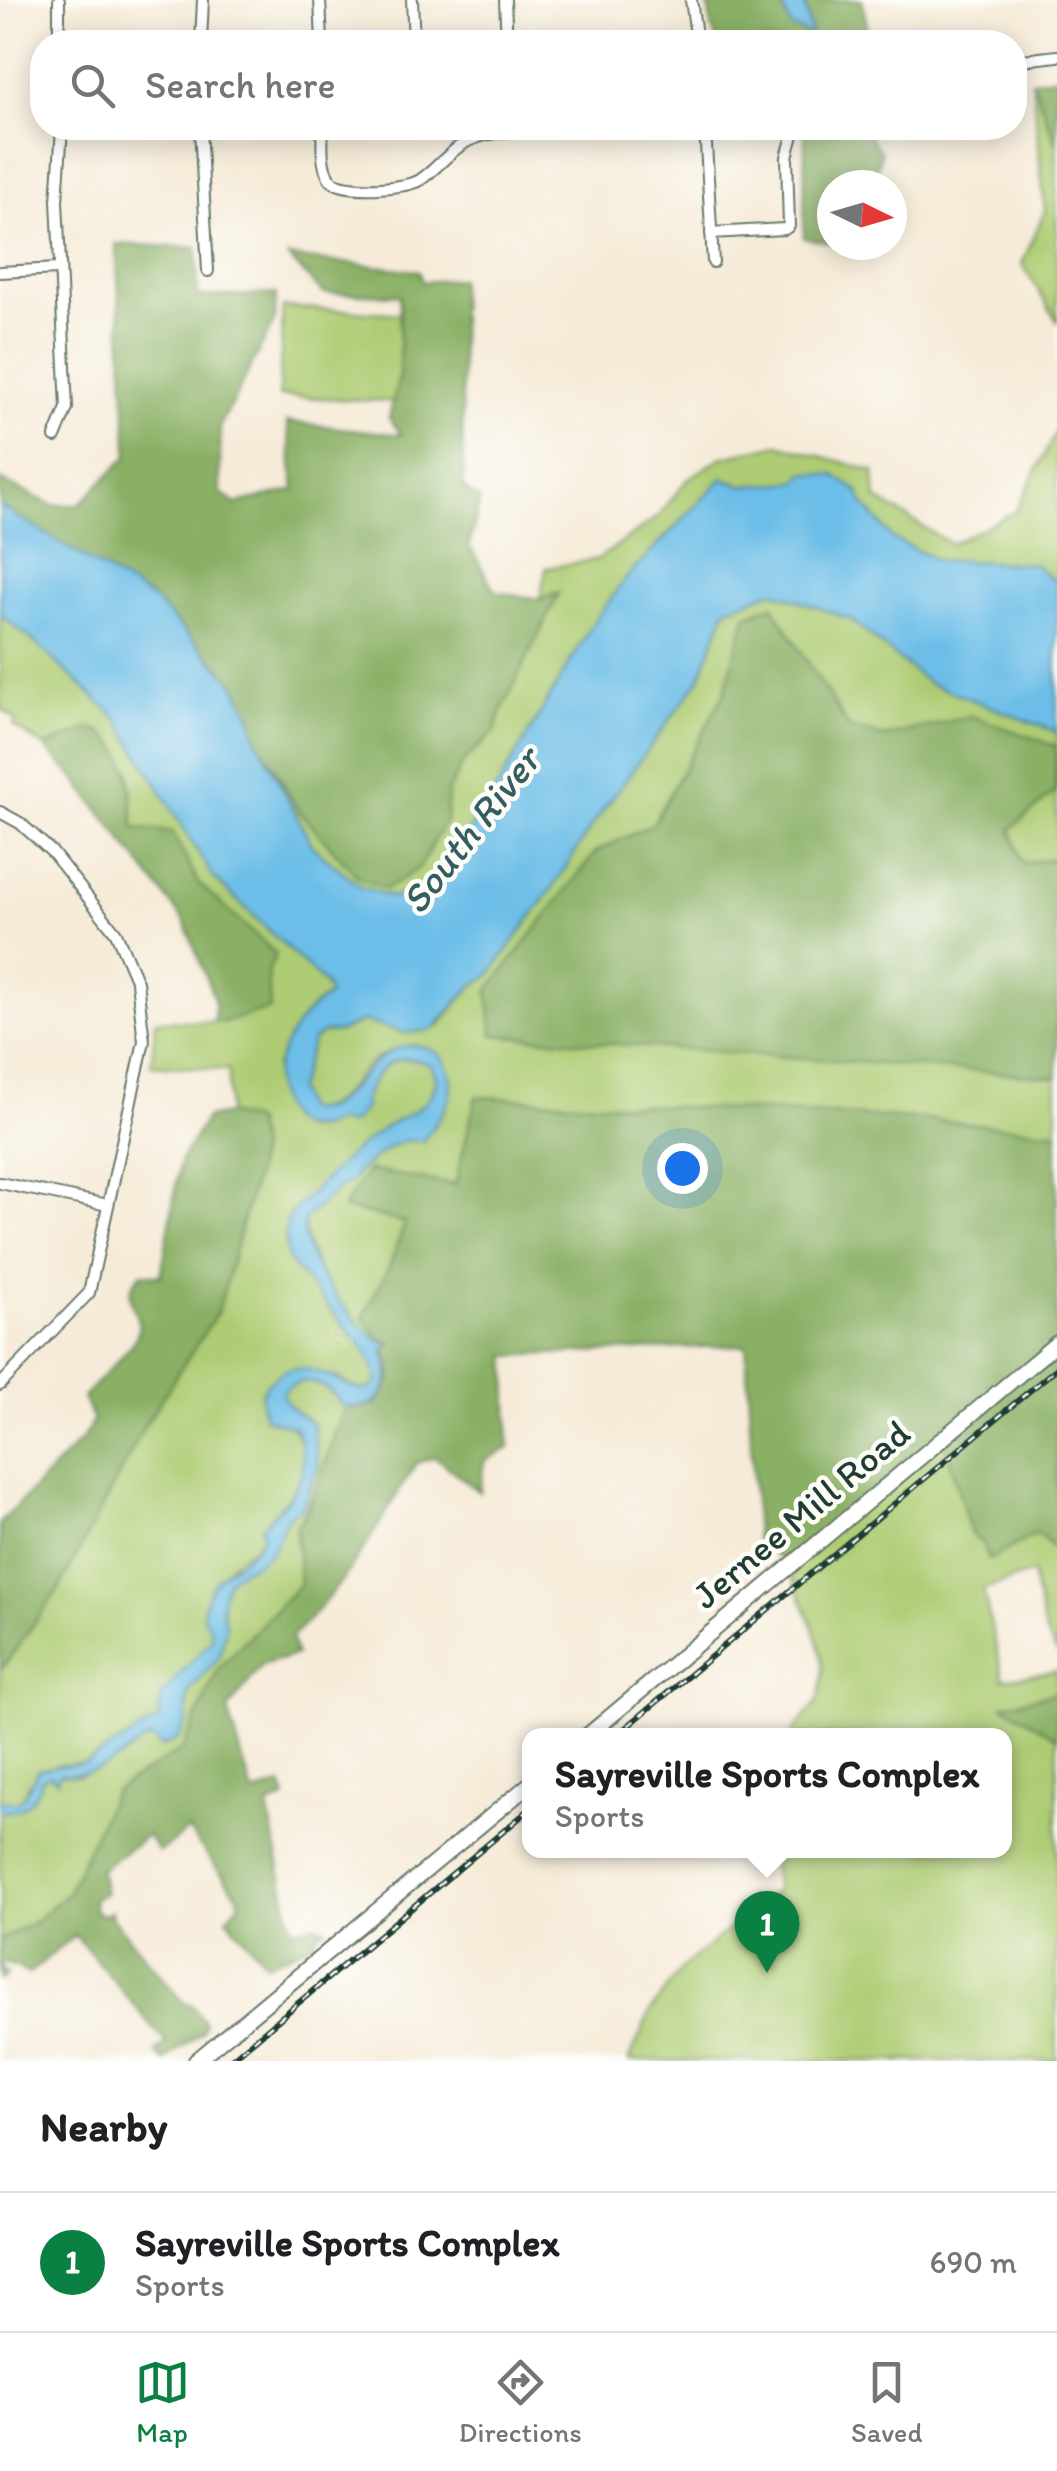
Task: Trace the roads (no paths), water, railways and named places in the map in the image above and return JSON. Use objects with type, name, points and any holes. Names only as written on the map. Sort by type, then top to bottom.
[{"type":"street","points":[[59,0],[60,30]]},
{"type":"street","points":[[202,30],[204,0]]},
{"type":"street","points":[[320,0],[321,30]]},
{"type":"street","points":[[412,0],[413,30]]},
{"type":"street","points":[[504,0],[506,30]]},
{"type":"street","points":[[691,0],[695,30]]},
{"type":"street","points":[[1027,59],[1057,56]]},
{"type":"street","points":[[55,437],[67,408],[58,269],[61,140]]},
{"type":"street","points":[[201,140],[208,271]]},
{"type":"street","points":[[323,140],[326,173],[332,182],[368,188],[403,187],[419,180],[472,140]]},
{"type":"street","points":[[705,140],[714,262]]},
{"type":"street","points":[[711,233],[789,226],[787,157],[792,140]]},
{"type":"street","points":[[0,272],[58,269]]},
{"type":"street","points":[[0,812],[42,842],[118,937],[137,982],[144,1023],[143,1056],[89,1293],[0,1385]]},
{"type":"street","points":[[0,1182],[108,1205]]},
{"type":"street","name":"Jernee Mill Road","points":[[597,1728],[1057,1343]]},
{"type":"street","points":[[196,2061],[522,1791]]},
{"type":"water","points":[[779,0],[804,0],[810,30],[792,28]]},
{"type":"water","name":"South River","points":[[803,473],[834,475],[859,492],[862,502],[893,539],[937,560],[1034,564],[1057,583],[1057,732],[928,683],[850,619],[773,591],[726,609],[699,680],[593,824],[488,977],[473,985],[432,1030],[406,1033],[363,1021],[313,1040],[297,1090],[305,1110],[332,1105],[380,1059],[406,1046],[421,1046],[437,1053],[446,1064],[450,1079],[447,1103],[422,1142],[412,1140],[386,1149],[304,1220],[308,1251],[331,1290],[367,1331],[389,1344],[383,1351],[388,1369],[386,1386],[377,1400],[359,1407],[342,1406],[332,1393],[311,1382],[296,1383],[283,1392],[291,1407],[313,1424],[318,1466],[302,1508],[286,1521],[270,1552],[234,1575],[224,1589],[222,1614],[226,1625],[220,1656],[188,1693],[186,1723],[178,1739],[162,1747],[151,1738],[100,1768],[59,1774],[57,1781],[50,1775],[41,1780],[27,1804],[0,1811],[0,1800],[16,1803],[23,1798],[39,1769],[86,1763],[158,1720],[162,1692],[167,1693],[212,1639],[209,1624],[203,1618],[211,1588],[256,1546],[263,1535],[261,1527],[284,1504],[302,1472],[296,1427],[265,1418],[261,1398],[270,1381],[281,1373],[303,1368],[360,1390],[372,1388],[378,1380],[367,1352],[289,1261],[286,1225],[293,1210],[351,1154],[422,1105],[437,1080],[431,1065],[396,1060],[374,1079],[363,1102],[366,1106],[353,1122],[339,1121],[311,1129],[288,1117],[276,1091],[277,1065],[297,1025],[329,996],[325,984],[213,877],[118,719],[0,615],[0,506],[154,600],[235,684],[251,715],[257,739],[313,847],[361,887],[391,897],[414,897],[440,875],[494,793],[593,623],[627,577],[722,479],[745,486],[797,482]]},
{"type":"railway","points":[[626,1728],[1057,1368]]},
{"type":"railway","points":[[229,2061],[522,1816]]},
{"type":"place","name":"Sayreville Sports Complex","points":[[767,1973]]}]
